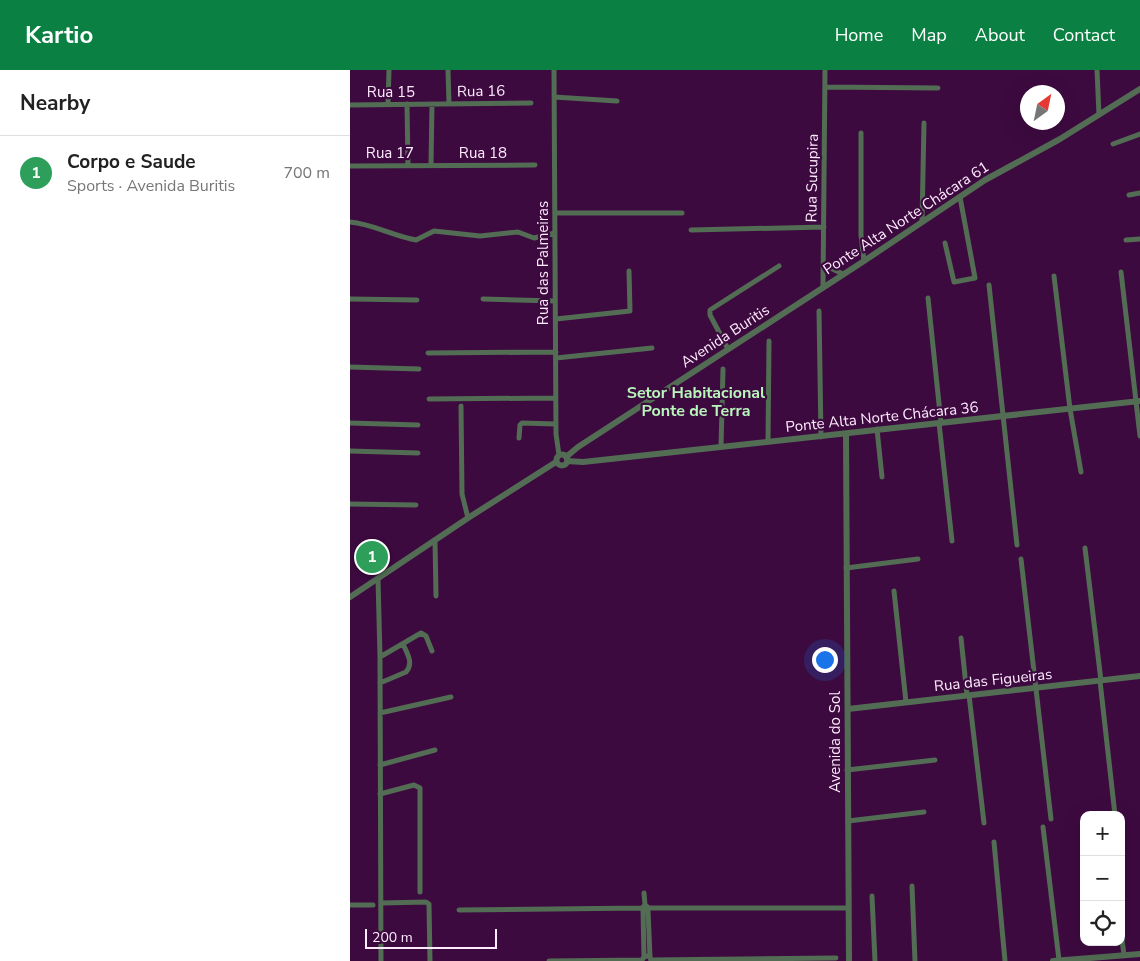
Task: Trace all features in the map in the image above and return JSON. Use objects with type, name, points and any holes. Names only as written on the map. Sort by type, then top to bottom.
[{"type":"street","points":[[388,104],[389,70]]},
{"type":"street","points":[[448,70],[450,104]]},
{"type":"street","name":"Rua das Palmeiras","points":[[554,70],[556,424],[564,457]]},
{"type":"street","name":"Rua Sucupira","points":[[823,287],[825,70]]},
{"type":"street","points":[[1097,70],[1099,115]]},
{"type":"street","points":[[825,88],[938,88]]},
{"type":"street","name":"Ponte Alta Norte Chácara 61","points":[[823,287],[1002,169],[1060,139],[1140,89]]},
{"type":"street","points":[[554,97],[617,101]]},
{"type":"street","name":"Rua 16","points":[[432,104],[531,103]]},
{"type":"street","points":[[407,104],[408,166]]},
{"type":"street","points":[[431,166],[432,104]]},
{"type":"street","name":"Rua 15","points":[[350,105],[432,104]]},
{"type":"street","points":[[922,222],[924,123]]},
{"type":"street","points":[[862,133],[860,235],[864,261]]},
{"type":"street","points":[[1113,144],[1140,134]]},
{"type":"street","name":"Rua 18","points":[[431,166],[535,165]]},
{"type":"street","name":"Rua 17","points":[[350,166],[431,166]]},
{"type":"street","points":[[1129,194],[1140,193]]},
{"type":"street","points":[[945,243],[954,282],[975,278],[960,197]]},
{"type":"street","points":[[555,213],[682,213]]},
{"type":"street","points":[[350,222],[368,224],[381,230],[416,240],[434,231],[480,236],[518,232],[534,238],[555,232]]},
{"type":"street","points":[[691,230],[824,227]]},
{"type":"street","points":[[1126,240],[1140,239]]},
{"type":"street","points":[[824,265],[843,274]]},
{"type":"street","points":[[728,348],[710,315],[710,310],[779,266]]},
{"type":"street","points":[[556,319],[630,311],[629,271]]},
{"type":"street","points":[[1121,272],[1138,402],[1140,436]]},
{"type":"street","points":[[1054,276],[1070,409],[1081,472]]},
{"type":"street","points":[[989,286],[1017,545]]},
{"type":"street","name":"Avenida Buritis","points":[[564,457],[823,287]]},
{"type":"street","points":[[928,298],[952,542]]},
{"type":"street","points":[[350,299],[417,300]]},
{"type":"street","points":[[483,299],[556,301]]},
{"type":"street","points":[[819,311],[821,437]]},
{"type":"street","points":[[768,442],[769,341]]},
{"type":"street","points":[[428,353],[556,355],[652,348]]},
{"type":"street","points":[[350,367],[419,369]]},
{"type":"street","points":[[721,447],[723,369]]},
{"type":"street","points":[[429,399],[556,398]]},
{"type":"street","name":"Ponte Alta Norte Chácara 36","points":[[468,518],[556,462],[562,466],[564,457],[583,462],[1138,402]]},
{"type":"street","points":[[350,597],[468,518],[462,494],[461,406]]},
{"type":"street","points":[[519,438],[522,422],[556,424]]},
{"type":"street","points":[[350,423],[418,425]]},
{"type":"street","points":[[877,429],[882,476]]},
{"type":"street","name":"Avenida do Sol","points":[[846,434],[849,961]]},
{"type":"street","points":[[350,451],[418,454]]},
{"type":"street","points":[[350,504],[416,506]]},
{"type":"street","points":[[435,541],[436,596]]},
{"type":"street","points":[[1085,548],[1115,811]]},
{"type":"street","points":[[846,568],[918,559]]},
{"type":"street","points":[[1021,559],[1051,819]]},
{"type":"street","points":[[378,579],[381,961]]},
{"type":"street","points":[[894,591],[906,702]]},
{"type":"street","points":[[380,657],[421,633],[426,636],[432,651]]},
{"type":"street","points":[[960,638],[984,822]]},
{"type":"street","points":[[380,683],[406,672],[409,668],[408,656],[403,644]]},
{"type":"street","name":"Rua das Figueiras","points":[[848,709],[1140,676]]},
{"type":"street","points":[[380,713],[451,697]]},
{"type":"street","points":[[380,765],[435,750]]},
{"type":"street","points":[[847,770],[935,760]]},
{"type":"street","points":[[380,794],[414,785],[420,788],[420,892]]},
{"type":"street","points":[[848,821],[924,812]]},
{"type":"street","points":[[1043,827],[1056,961],[1114,958],[1124,955],[1139,956]]},
{"type":"street","points":[[994,842],[1005,961]]},
{"type":"street","points":[[912,886],[915,961]]},
{"type":"street","points":[[644,892],[651,960]]},
{"type":"street","points":[[872,896],[875,961]]},
{"type":"street","points":[[381,903],[428,903],[430,961]]},
{"type":"street","points":[[350,905],[373,905]]},
{"type":"street","points":[[643,959],[645,908]]},
{"type":"street","points":[[459,910],[848,908]]},
{"type":"street","points":[[1123,946],[1124,955]]},
{"type":"street","points":[[549,961],[643,959],[647,956],[651,960],[836,958]]},
{"type":"place","name":"Corpo e Saude","points":[[372,557]]},
{"type":"district","name":"Setor Habitacional Ponte de Terra","points":[[696,401]]}]
